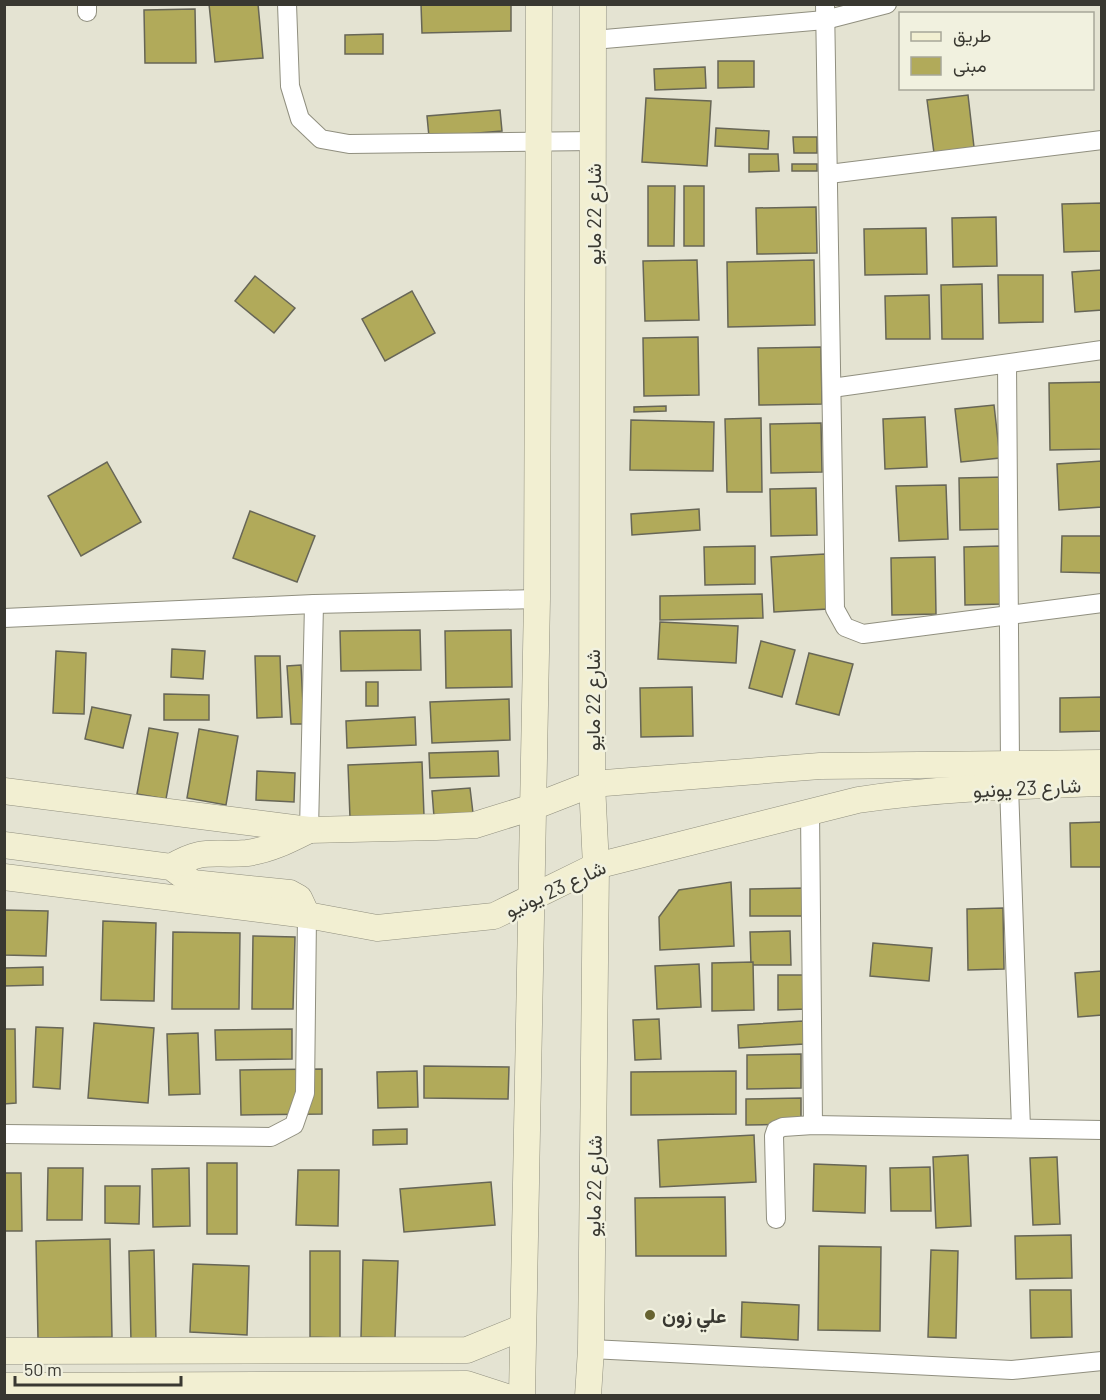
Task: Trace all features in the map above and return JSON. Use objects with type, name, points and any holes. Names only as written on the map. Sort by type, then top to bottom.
[{"type":"street","points":[[287,4],[290,86],[300,118],[321,139],[349,144],[593,141]]},
{"type":"street","points":[[522,1395],[521,1328],[537,599],[539,4]]},
{"type":"street","name":"شارع 22 مايو","points":[[588,1395],[591,1349],[596,866],[592,784],[593,4]]},
{"type":"street","points":[[593,40],[887,4]]},
{"type":"street","points":[[825,12],[835,609],[845,627],[863,634],[1101,603]]},
{"type":"street","points":[[829,174],[1101,140]]},
{"type":"street","points":[[832,388],[1101,350]]},
{"type":"street","points":[[1007,364],[1009,775],[1021,1128]]},
{"type":"street","points":[[4,618],[315,604],[537,599]]},
{"type":"street","points":[[171,867],[190,856],[205,853],[248,853],[277,846],[309,830],[315,604]]},
{"type":"street","name":"شارع 23 يونيو","points":[[4,877],[307,915],[377,928],[494,916],[596,866],[810,811],[858,800],[1009,775],[1101,763]]},
{"type":"street","name":"شارع 23 يونيو","points":[[4,791],[309,830],[436,828],[475,825],[532,807],[592,784],[820,766],[1009,775],[1101,783]]},
{"type":"street","points":[[810,811],[813,1125]]},
{"type":"street","points":[[4,845],[171,867],[193,884],[290,893],[299,898],[307,915],[305,1093],[294,1125],[271,1137],[4,1134]]},
{"type":"street","points":[[776,1219],[774,1136],[776,1130],[783,1127],[813,1125],[1101,1130]]},
{"type":"street","points":[[4,1351],[466,1350],[521,1328]]},
{"type":"street","points":[[591,1349],[1012,1370],[1101,1361]]},
{"type":"street","points":[[466,1350],[479,1359],[481,1367],[476,1378],[466,1384]]},
{"type":"street","points":[[10,1389],[466,1384],[504,1395]]},
{"type":"building","points":[[209,4],[258,4],[263,58],[215,62]]},
{"type":"building","points":[[421,4],[511,4],[511,31],[422,33]]},
{"type":"building","points":[[195,9],[196,63],[145,63],[144,10]]},
{"type":"building","points":[[383,34],[383,54],[345,54],[345,35]]},
{"type":"building","points":[[718,61],[754,61],[754,87],[718,88]]},
{"type":"building","points":[[705,67],[706,88],[655,90],[654,69]]},
{"type":"building","points":[[968,95],[974,147],[934,153],[927,100]]},
{"type":"building","points":[[646,98],[711,101],[707,166],[642,162]]},
{"type":"building","points":[[500,110],[502,131],[429,137],[427,116]]},
{"type":"building","points":[[716,128],[769,131],[768,149],[715,146]]},
{"type":"building","points":[[793,137],[817,137],[817,153],[794,153]]},
{"type":"building","points":[[749,154],[778,154],[779,171],[749,172]]},
{"type":"building","points":[[792,164],[817,164],[817,171],[792,171]]},
{"type":"building","points":[[648,186],[675,186],[674,246],[648,246]]},
{"type":"building","points":[[684,186],[704,186],[704,246],[684,246]]},
{"type":"building","points":[[1102,203],[1102,251],[1064,252],[1062,204]]},
{"type":"building","points":[[816,207],[817,253],[757,254],[756,208]]},
{"type":"building","points":[[996,217],[997,266],[953,267],[952,218]]},
{"type":"building","points":[[926,228],[927,274],[865,275],[864,229]]},
{"type":"building","points":[[697,260],[699,320],[645,321],[643,261]]},
{"type":"building","points":[[814,260],[815,325],[728,327],[727,262]]},
{"type":"building","points":[[1102,270],[1102,310],[1075,312],[1072,272]]},
{"type":"building","points":[[998,275],[1043,275],[1043,322],[999,323]]},
{"type":"building","points":[[255,276],[295,308],[274,333],[235,301]]},
{"type":"building","points":[[982,284],[983,339],[942,339],[941,285]]},
{"type":"building","points":[[412,291],[435,333],[385,361],[362,319]]},
{"type":"building","points":[[929,295],[930,339],[886,339],[885,296]]},
{"type":"building","points":[[698,337],[699,395],[644,396],[643,338]]},
{"type":"building","points":[[821,347],[822,404],[759,405],[758,348]]},
{"type":"building","points":[[1102,382],[1102,449],[1050,450],[1049,383]]},
{"type":"building","points":[[994,405],[1000,458],[961,462],[955,409]]},
{"type":"building","points":[[666,406],[666,411],[634,412],[634,407]]},
{"type":"building","points":[[925,417],[927,467],[885,469],[883,419]]},
{"type":"building","points":[[761,418],[762,492],[727,492],[725,419]]},
{"type":"building","points":[[631,420],[714,422],[713,471],[630,470]]},
{"type":"building","points":[[821,423],[822,472],[771,473],[770,424]]},
{"type":"building","points":[[1102,461],[1102,507],[1059,510],[1057,464]]},
{"type":"building","points":[[107,462],[141,522],[81,556],[48,496]]},
{"type":"building","points":[[1005,477],[1006,529],[960,530],[959,478]]},
{"type":"building","points":[[946,485],[948,539],[899,541],[896,486]]},
{"type":"building","points":[[816,488],[817,535],[771,536],[770,489]]},
{"type":"building","points":[[699,509],[700,530],[632,535],[631,514]]},
{"type":"building","points":[[250,511],[315,536],[297,582],[233,558]]},
{"type":"building","points":[[1062,536],[1102,536],[1102,573],[1061,572]]},
{"type":"building","points":[[755,546],[755,584],[705,585],[704,547]]},
{"type":"building","points":[[1000,546],[1001,604],[965,605],[964,547]]},
{"type":"building","points":[[825,554],[828,609],[774,612],[771,557]]},
{"type":"building","points":[[935,557],[936,614],[892,615],[891,558]]},
{"type":"building","points":[[762,594],[763,618],[660,620],[660,596]]},
{"type":"building","points":[[660,622],[738,626],[736,663],[658,659]]},
{"type":"building","points":[[420,630],[421,670],[341,671],[340,631]]},
{"type":"building","points":[[511,630],[512,687],[446,688],[445,631]]},
{"type":"building","points":[[761,641],[795,650],[782,697],[749,688]]},
{"type":"building","points":[[172,649],[205,651],[203,679],[171,677]]},
{"type":"building","points":[[56,651],[86,653],[84,714],[53,713]]},
{"type":"building","points":[[809,653],[853,664],[839,715],[796,704]]},
{"type":"building","points":[[255,656],[280,656],[282,717],[257,718]]},
{"type":"building","points":[[301,665],[304,724],[291,724],[287,666]]},
{"type":"building","points":[[366,682],[378,682],[378,706],[366,706]]},
{"type":"building","points":[[692,687],[693,736],[641,737],[640,688]]},
{"type":"building","points":[[164,694],[209,695],[209,720],[164,720]]},
{"type":"building","points":[[1102,697],[1102,731],[1060,732],[1060,698]]},
{"type":"building","points":[[509,699],[510,740],[432,743],[430,702]]},
{"type":"building","points":[[92,707],[131,715],[123,748],[85,739]]},
{"type":"building","points":[[415,717],[416,745],[347,748],[346,721]]},
{"type":"building","points":[[149,728],[178,733],[166,799],[137,794]]},
{"type":"building","points":[[199,729],[238,736],[226,805],[187,798]]},
{"type":"building","points":[[498,751],[499,776],[430,778],[429,753]]},
{"type":"building","points":[[422,762],[424,816],[350,818],[348,765]]},
{"type":"building","points":[[257,771],[295,773],[294,802],[256,800]]},
{"type":"building","points":[[470,788],[473,813],[434,817],[432,791]]},
{"type":"building","points":[[1102,822],[1102,867],[1071,867],[1070,823]]},
{"type":"building","points":[[731,882],[734,946],[660,950],[659,917],[679,890]]},
{"type":"building","points":[[805,888],[805,916],[750,916],[750,889]]},
{"type":"building","points":[[1003,908],[1004,969],[968,970],[967,909]]},
{"type":"building","points":[[4,910],[48,911],[46,956],[4,955]]},
{"type":"building","points":[[103,921],[156,923],[154,1001],[101,1000]]},
{"type":"building","points":[[790,931],[791,965],[751,965],[750,932]]},
{"type":"building","points":[[173,932],[240,933],[239,1009],[172,1009]]},
{"type":"building","points":[[253,936],[295,937],[293,1009],[252,1009]]},
{"type":"building","points":[[873,943],[932,948],[929,981],[870,976]]},
{"type":"building","points":[[753,962],[754,1010],[712,1011],[712,963]]},
{"type":"building","points":[[699,964],[701,1007],[657,1009],[655,966]]},
{"type":"building","points":[[43,967],[43,985],[4,986],[4,968]]},
{"type":"building","points":[[1102,971],[1102,1015],[1078,1017],[1075,973]]},
{"type":"building","points":[[778,975],[805,975],[806,1009],[778,1010]]},
{"type":"building","points":[[659,1019],[661,1059],[635,1060],[633,1020]]},
{"type":"building","points":[[803,1021],[804,1044],[739,1048],[738,1025]]},
{"type":"building","points":[[94,1023],[154,1028],[148,1103],[88,1098]]},
{"type":"building","points":[[36,1027],[63,1028],[60,1089],[33,1087]]},
{"type":"building","points":[[4,1029],[15,1029],[16,1103],[4,1104]]},
{"type":"building","points":[[292,1029],[292,1059],[216,1060],[215,1030]]},
{"type":"building","points":[[198,1033],[200,1094],[169,1095],[167,1034]]},
{"type":"building","points":[[801,1054],[801,1088],[747,1089],[747,1055]]},
{"type":"building","points":[[424,1066],[509,1067],[508,1099],[424,1098]]},
{"type":"building","points":[[322,1069],[322,1114],[241,1115],[240,1070]]},
{"type":"building","points":[[417,1071],[418,1107],[378,1108],[377,1072]]},
{"type":"building","points":[[736,1071],[736,1114],[631,1115],[631,1072]]},
{"type":"building","points":[[801,1098],[801,1124],[746,1125],[746,1099]]},
{"type":"building","points":[[407,1129],[407,1144],[373,1145],[373,1130]]},
{"type":"building","points":[[754,1135],[756,1182],[660,1187],[658,1140]]},
{"type":"building","points":[[968,1155],[971,1226],[936,1228],[933,1157]]},
{"type":"building","points":[[1057,1157],[1060,1224],[1033,1225],[1030,1158]]},
{"type":"building","points":[[207,1163],[237,1163],[237,1234],[207,1234]]},
{"type":"building","points":[[814,1164],[866,1166],[865,1213],[813,1211]]},
{"type":"building","points":[[930,1167],[931,1211],[891,1211],[890,1168]]},
{"type":"building","points":[[48,1168],[83,1168],[82,1220],[47,1220]]},
{"type":"building","points":[[189,1168],[190,1226],[153,1227],[152,1169]]},
{"type":"building","points":[[298,1170],[339,1170],[338,1226],[296,1225]]},
{"type":"building","points":[[4,1173],[21,1173],[22,1231],[4,1231]]},
{"type":"building","points":[[491,1182],[495,1225],[404,1232],[400,1189]]},
{"type":"building","points":[[105,1186],[140,1186],[139,1224],[105,1223]]},
{"type":"building","points":[[725,1197],[726,1256],[636,1256],[635,1198]]},
{"type":"building","points":[[1071,1235],[1072,1278],[1016,1279],[1015,1236]]},
{"type":"building","points":[[110,1239],[112,1337],[38,1338],[36,1241]]},
{"type":"building","points":[[819,1246],[881,1247],[880,1331],[818,1330]]},
{"type":"building","points":[[154,1250],[156,1342],[131,1342],[129,1251]]},
{"type":"building","points":[[931,1250],[958,1251],[956,1338],[928,1337]]},
{"type":"building","points":[[310,1251],[340,1251],[340,1338],[310,1337]]},
{"type":"building","points":[[363,1260],[398,1261],[395,1338],[361,1337]]},
{"type":"building","points":[[193,1264],[249,1266],[247,1335],[190,1332]]},
{"type":"building","points":[[1030,1290],[1071,1290],[1072,1337],[1031,1338]]},
{"type":"building","points":[[742,1302],[799,1305],[798,1340],[741,1337]]},
{"type":"place","name":"علي زون","points":[[650,1315]]}]
